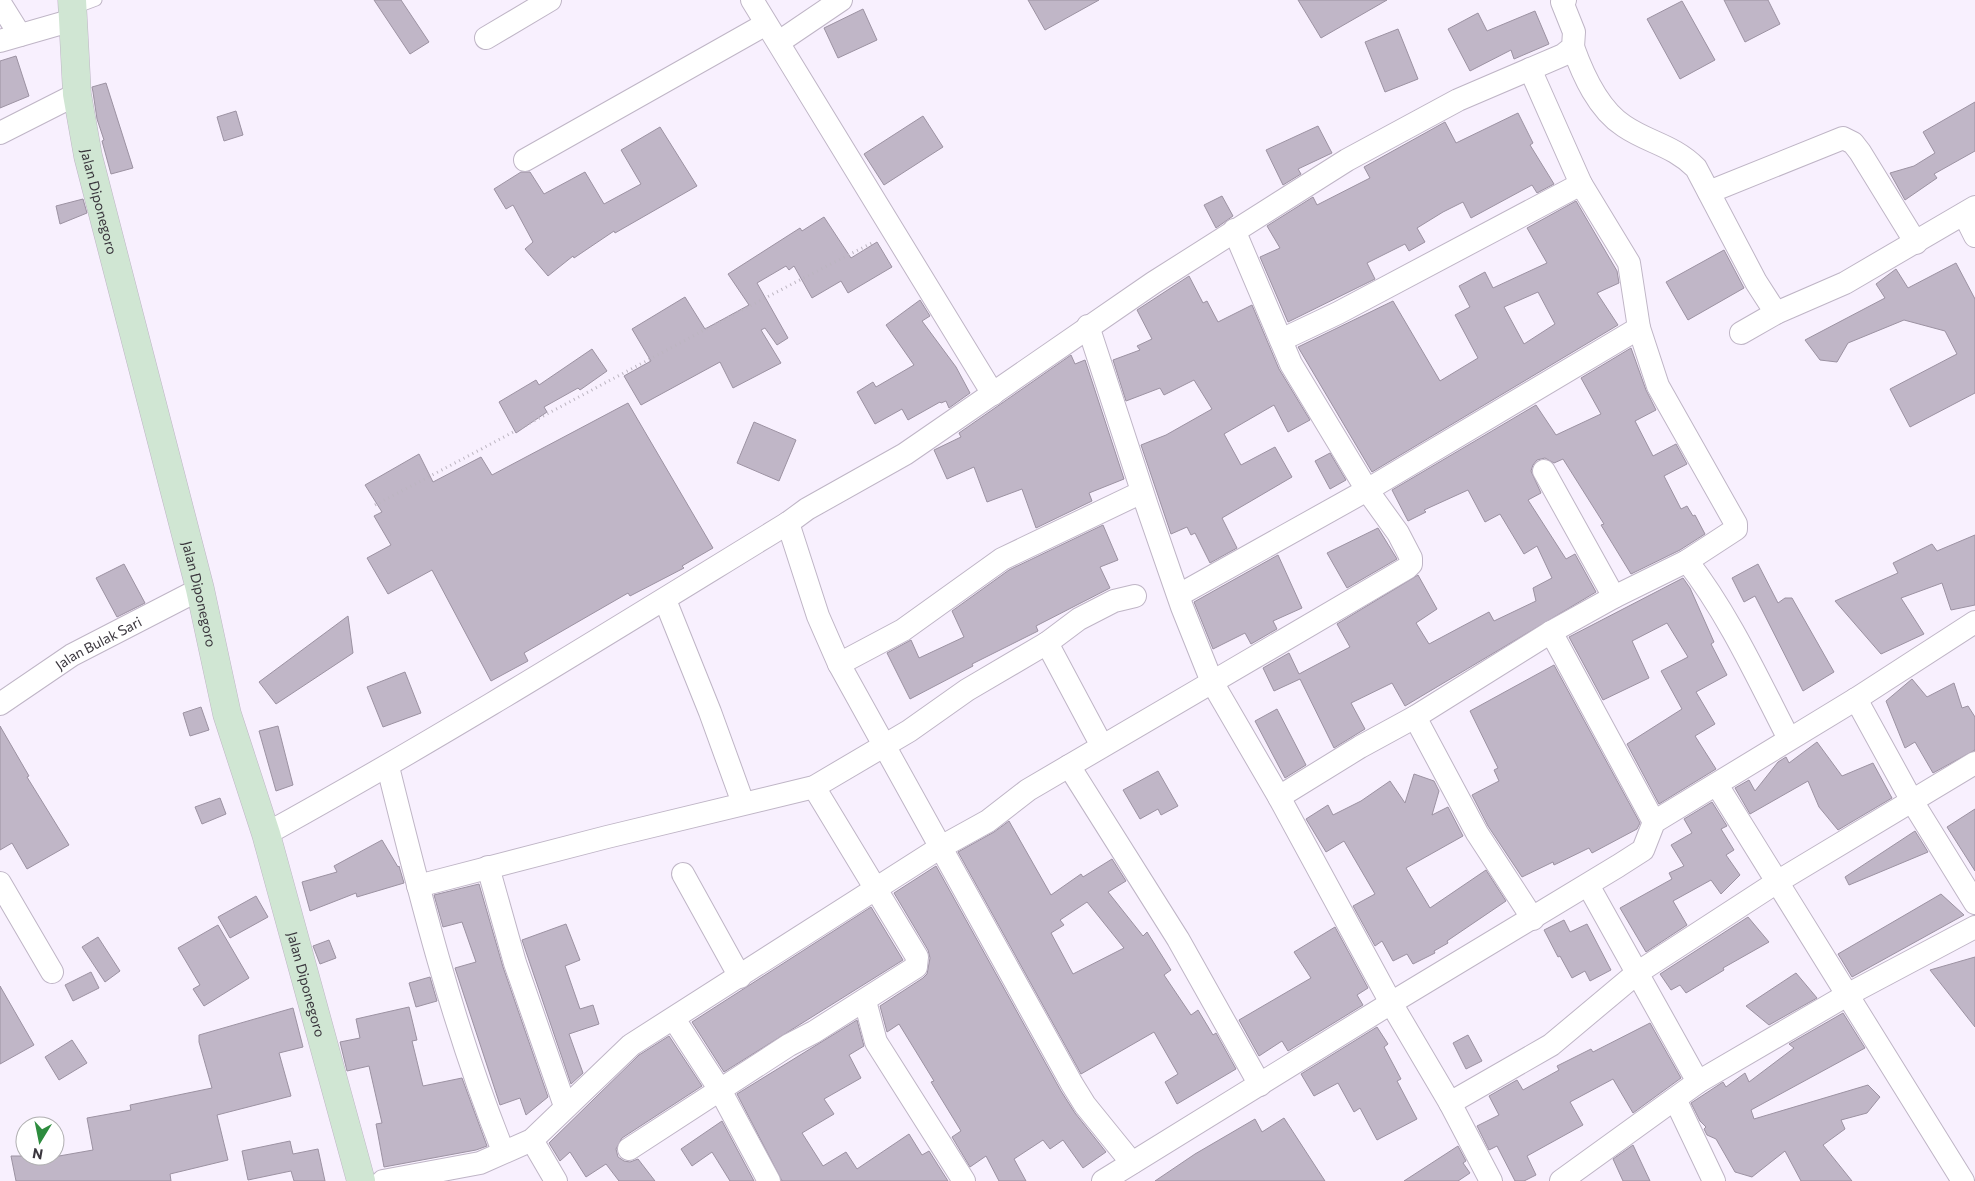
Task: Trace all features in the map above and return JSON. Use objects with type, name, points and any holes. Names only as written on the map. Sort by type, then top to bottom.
[{"type":"street","points":[[486,38],[550,0]]},
{"type":"street","points":[[752,0],[993,394]]},
{"type":"street","points":[[779,42],[841,0]]},
{"type":"street","points":[[1563,1],[1574,32],[1573,47],[1580,66],[1602,105],[1623,126],[1683,155],[1696,168],[1756,282],[1776,313]]},
{"type":"street","points":[[0,3],[10,38],[78,7]]},
{"type":"street","name":"Jalan Diponegoro","points":[[78,7],[77,94],[91,166],[200,589],[227,714],[266,834],[361,1181]]},
{"type":"street","points":[[525,160],[766,24]]},
{"type":"street","points":[[266,834],[388,767],[665,600],[788,524],[808,509],[905,454],[1088,326],[1234,230],[1347,160],[1458,100],[1563,55],[1573,47]]},
{"type":"street","points":[[1279,797],[1360,747],[1415,717],[1551,632],[1614,597],[1687,561],[1734,532],[1736,524],[1658,386],[1639,328],[1629,263],[1580,184],[1530,68]]},
{"type":"street","points":[[0,133],[77,94]]},
{"type":"street","points":[[1709,192],[1843,138],[1854,143],[1916,243]]},
{"type":"street","points":[[1281,340],[1338,313],[1580,184]]},
{"type":"street","points":[[1741,333],[1776,313],[1845,283],[1969,211],[1975,236]]},
{"type":"street","points":[[383,1181],[480,1163],[503,1151],[532,1140],[565,1106],[631,1045],[941,847],[988,821],[1028,790],[1411,564],[1411,558],[1398,533],[1366,490],[1290,364],[1234,230]]},
{"type":"street","points":[[1088,326],[1142,492],[1212,682],[1279,797],[1391,1003],[1450,1103],[1491,1181]]},
{"type":"street","points":[[1179,594],[1366,490],[1639,328]]},
{"type":"street","points":[[1544,471],[1614,597]]},
{"type":"street","points":[[839,664],[903,630],[1002,559],[1142,492]]},
{"type":"street","points":[[788,524],[818,616],[839,664],[882,745],[941,847],[1072,1084],[1085,1105],[1132,1163]]},
{"type":"street","points":[[1687,561],[1714,600],[1789,739]]},
{"type":"street","name":"Jalan Bulak Sari","points":[[0,704],[72,655],[200,589]]},
{"type":"street","points":[[418,886],[743,803],[814,787],[882,745],[909,731],[967,690],[1047,643],[1079,619],[1114,602],[1136,596]]},
{"type":"street","points":[[665,600],[710,712],[743,803]]},
{"type":"street","points":[[1103,1181],[1391,1003],[1588,885],[1642,850],[1654,822],[1856,699],[1975,622]]},
{"type":"street","points":[[1551,632],[1654,822]]},
{"type":"street","points":[[1047,643],[1102,746]]},
{"type":"street","points":[[1856,699],[1912,801],[1975,903]]},
{"type":"street","points":[[1415,717],[1477,834],[1533,919]]},
{"type":"street","points":[[1450,1103],[1552,1045],[1637,973],[1777,882],[1975,763]]},
{"type":"street","points":[[1069,766],[1178,939],[1260,1085]]},
{"type":"street","points":[[388,767],[418,886],[447,988],[486,1108],[503,1151]]},
{"type":"street","points":[[1717,785],[1963,1181]]},
{"type":"street","points":[[629,1149],[789,1045],[865,1001],[916,967],[918,962],[814,787]]},
{"type":"street","points":[[488,867],[515,963],[565,1106]]},
{"type":"street","points":[[683,874],[740,977]]},
{"type":"street","points":[[0,883],[52,972]]},
{"type":"street","points":[[1588,885],[1698,1082]]},
{"type":"street","points":[[1561,1181],[1698,1082],[1847,995],[1975,927]]},
{"type":"street","points":[[865,1001],[876,1042],[964,1181]]},
{"type":"street","points":[[674,1018],[720,1090],[770,1181]]},
{"type":"street","points":[[1675,1099],[1714,1181]]},
{"type":"street","points":[[532,1140],[556,1181]]},
{"type":"path","points":[[375,504],[568,404],[765,297],[894,231]]},
{"type":"building","points":[[374,0],[401,0],[429,42],[410,54]]},
{"type":"building","points":[[1028,0],[1099,0],[1045,30]]},
{"type":"building","points":[[1298,0],[1387,0],[1321,38]]},
{"type":"building","points":[[1724,0],[1768,0],[1780,24],[1745,42]]},
{"type":"building","points":[[1682,1],[1715,60],[1680,79],[1647,19]]},
{"type":"building","points":[[863,9],[877,40],[838,58],[824,28]]},
{"type":"building","points":[[1535,11],[1549,44],[1514,59],[1511,50],[1470,71],[1448,29],[1478,13],[1487,31]]},
{"type":"building","points":[[1398,29],[1418,79],[1385,92],[1365,42]]},
{"type":"building","points":[[16,56],[29,96],[0,108],[0,61]]},
{"type":"building","points":[[106,83],[133,168],[111,174],[102,141],[104,140],[97,119],[92,87]]},
{"type":"building","points":[[1975,102],[1975,151],[1934,174],[1937,178],[1905,200],[1890,173],[1914,166],[1935,153],[1923,132]]},
{"type":"building","points":[[236,111],[243,135],[224,141],[217,117]]},
{"type":"building","points":[[1518,113],[1533,143],[1530,145],[1554,184],[1537,193],[1532,185],[1471,218],[1463,202],[1443,212],[1417,228],[1425,242],[1409,251],[1405,244],[1367,263],[1375,279],[1288,322],[1260,257],[1280,248],[1267,226],[1313,197],[1317,205],[1370,178],[1364,167],[1445,122],[1456,143]]},
{"type":"building","points":[[923,116],[943,147],[884,185],[864,154]]},
{"type":"building","points":[[1318,126],[1332,153],[1298,169],[1301,174],[1283,185],[1266,150]]},
{"type":"building","points":[[660,127],[697,186],[615,233],[614,231],[574,258],[573,256],[548,276],[525,249],[533,242],[513,205],[506,209],[494,189],[521,172],[530,172],[544,194],[585,172],[604,204],[641,184],[621,150]]},
{"type":"building","points":[[1222,196],[1233,216],[1216,228],[1204,205]]},
{"type":"building","points":[[83,199],[87,213],[60,224],[56,206]]},
{"type":"building","points":[[1576,201],[1617,271],[1619,283],[1597,293],[1618,325],[1372,472],[1298,347],[1393,301],[1440,381],[1478,358],[1455,315],[1470,307],[1459,286],[1485,272],[1493,288],[1547,263],[1527,228]],"holes":[[[1538,292],[1555,324],[1524,344],[1504,307]]]},
{"type":"building","points":[[824,217],[851,258],[877,242],[892,267],[848,293],[841,281],[812,298],[794,266],[789,270],[786,266],[757,283],[788,338],[777,345],[765,328],[761,330],[781,363],[733,388],[720,362],[641,405],[624,376],[651,361],[632,329],[685,297],[705,329],[749,305],[728,274],[800,228],[802,231]]},
{"type":"building","points":[[1724,250],[1744,288],[1688,320],[1666,282]]},
{"type":"building","points":[[1956,263],[1975,299],[1975,393],[1910,427],[1890,389],[1957,354],[1945,331],[1904,320],[1848,343],[1837,362],[1820,360],[1805,340],[1885,298],[1876,284],[1896,269],[1908,288]]},
{"type":"building","points":[[1189,276],[1203,303],[1207,301],[1218,322],[1252,305],[1279,369],[1310,420],[1288,432],[1274,405],[1224,434],[1241,465],[1275,447],[1292,477],[1222,518],[1237,548],[1210,563],[1195,533],[1191,535],[1187,527],[1171,534],[1141,445],[1166,435],[1212,409],[1194,380],[1164,395],[1160,388],[1126,401],[1113,360],[1140,350],[1137,346],[1152,339],[1137,310]]},
{"type":"building","points":[[920,300],[930,316],[922,321],[956,367],[970,393],[949,408],[946,401],[940,402],[908,420],[902,409],[875,424],[857,392],[873,382],[876,387],[914,365],[886,325]]},
{"type":"building","points":[[1631,348],[1646,390],[1656,410],[1635,421],[1653,456],[1676,444],[1687,464],[1664,476],[1681,509],[1687,506],[1693,516],[1695,515],[1705,534],[1680,550],[1631,574],[1601,525],[1604,524],[1563,459],[1554,463],[1545,458],[1537,460],[1531,471],[1541,493],[1528,500],[1566,559],[1575,554],[1596,592],[1405,706],[1392,683],[1351,703],[1365,729],[1334,748],[1300,679],[1274,691],[1263,668],[1289,653],[1299,674],[1350,647],[1337,624],[1418,575],[1437,609],[1416,623],[1429,644],[1489,612],[1494,621],[1536,601],[1533,588],[1552,578],[1537,546],[1524,554],[1500,514],[1485,522],[1468,490],[1424,510],[1426,512],[1408,521],[1392,490],[1536,405],[1556,435],[1601,414],[1581,378]]},
{"type":"building","points":[[592,349],[607,371],[580,390],[578,388],[544,407],[547,412],[516,433],[499,402],[536,380],[539,385]]},
{"type":"building","points":[[1071,355],[1075,364],[1085,360],[1124,479],[1089,493],[1092,501],[1036,528],[1022,489],[987,502],[974,467],[947,479],[934,450],[961,437],[959,433]]},
{"type":"building","points":[[628,403],[713,548],[682,566],[684,568],[630,596],[628,593],[524,653],[528,661],[491,681],[432,570],[388,594],[367,558],[391,545],[374,516],[382,512],[365,485],[419,454],[433,482],[481,457],[492,475]]},
{"type":"building","points":[[754,422],[796,440],[779,481],[737,463]]},
{"type":"building","points":[[1330,453],[1346,480],[1330,489],[1315,461]]},
{"type":"building","points":[[1103,525],[1118,560],[1100,567],[1110,588],[1036,626],[1038,631],[972,664],[973,666],[910,699],[887,653],[911,640],[919,658],[964,637],[952,611],[1009,570]]},
{"type":"building","points":[[1378,528],[1397,559],[1347,588],[1327,553]]},
{"type":"building","points":[[1975,535],[1975,605],[1951,610],[1942,583],[1901,598],[1924,634],[1881,654],[1835,601],[1898,573],[1893,563],[1932,544],[1937,551]]},
{"type":"building","points":[[1278,555],[1302,608],[1273,621],[1277,629],[1251,644],[1245,633],[1213,649],[1194,602]]},
{"type":"building","points":[[124,564],[145,603],[117,617],[96,578]]},
{"type":"building","points":[[1758,564],[1778,603],[1785,598],[1792,598],[1834,672],[1803,691],[1755,596],[1744,602],[1732,578]]},
{"type":"building","points":[[1683,578],[1690,588],[1714,642],[1711,644],[1727,675],[1696,692],[1715,724],[1695,736],[1716,769],[1659,804],[1627,744],[1682,709],[1661,671],[1688,657],[1667,623],[1632,641],[1649,678],[1603,700],[1569,637]]},
{"type":"building","points":[[348,616],[353,653],[276,704],[259,682]]},
{"type":"building","points":[[1554,665],[1640,823],[1637,829],[1592,853],[1589,848],[1554,865],[1553,862],[1522,877],[1488,826],[1472,795],[1499,781],[1494,770],[1498,768],[1470,711]]},
{"type":"building","points":[[405,672],[421,713],[383,727],[367,687]]},
{"type":"building","points":[[1912,679],[1927,697],[1954,683],[1962,708],[1968,706],[1975,717],[1975,750],[1933,773],[1915,742],[1905,748],[1886,701]]},
{"type":"building","points":[[201,707],[209,730],[190,736],[183,713]]},
{"type":"building","points":[[1277,709],[1306,765],[1285,778],[1255,721]]},
{"type":"building","points":[[0,726],[29,776],[27,777],[69,845],[27,869],[12,843],[0,850]]},
{"type":"building","points":[[278,726],[293,785],[276,791],[259,731]]},
{"type":"building","points":[[1817,742],[1842,776],[1873,763],[1892,798],[1838,830],[1819,807],[1808,781],[1750,814],[1735,788],[1749,780],[1755,791],[1778,762],[1786,757],[1789,763]]},
{"type":"building","points":[[1158,771],[1178,806],[1161,815],[1158,809],[1140,819],[1123,790]]},
{"type":"building","points":[[1414,774],[1434,781],[1439,791],[1432,815],[1448,807],[1463,836],[1406,868],[1430,908],[1486,870],[1506,901],[1447,941],[1448,943],[1434,951],[1435,953],[1413,964],[1407,954],[1393,961],[1382,941],[1375,946],[1353,906],[1375,894],[1344,841],[1326,852],[1306,819],[1328,805],[1333,815],[1361,801],[1390,781],[1405,803]]},
{"type":"building","points":[[220,798],[226,814],[202,824],[195,807]]},
{"type":"building","points":[[1712,802],[1727,826],[1721,829],[1734,850],[1726,855],[1740,875],[1721,894],[1711,880],[1673,901],[1687,925],[1646,952],[1620,908],[1672,879],[1669,873],[1684,866],[1671,845],[1692,833],[1684,819]]},
{"type":"building","points":[[1975,809],[1975,871],[1947,827]]},
{"type":"building","points":[[1009,821],[1051,895],[1081,874],[1083,877],[1112,859],[1126,881],[1108,892],[1143,936],[1147,932],[1171,970],[1164,975],[1191,1015],[1198,1010],[1213,1035],[1216,1033],[1236,1069],[1177,1104],[1165,1082],[1178,1074],[1154,1032],[1081,1074],[958,852],[994,832]],"holes":[[[1087,902],[1124,948],[1073,974],[1051,933],[1064,925],[1060,920]]]},
{"type":"building","points":[[1915,831],[1928,852],[1849,885],[1845,877]]},
{"type":"building","points":[[382,840],[399,866],[404,883],[357,897],[356,893],[310,911],[302,882],[337,872],[334,866]]},
{"type":"building","points":[[936,866],[1061,1091],[1075,1113],[1106,1152],[1083,1168],[1063,1140],[1050,1149],[1043,1140],[1014,1159],[1026,1181],[999,1181],[986,1156],[970,1167],[952,1137],[961,1131],[931,1082],[934,1081],[899,1024],[887,1032],[880,1006],[923,978],[927,974],[930,958],[928,950],[894,893]]},
{"type":"building","points":[[479,884],[503,967],[548,1097],[526,1115],[520,1098],[500,1105],[455,968],[476,962],[462,922],[443,927],[434,895]]},
{"type":"building","points":[[1941,894],[1964,915],[1852,977],[1838,954]]},
{"type":"building","points":[[256,896],[268,917],[230,938],[218,917]]},
{"type":"building","points":[[871,907],[903,960],[724,1072],[692,1022]]},
{"type":"building","points":[[1748,917],[1769,942],[1723,968],[1724,970],[1686,993],[1680,985],[1671,990],[1660,974]]},
{"type":"building","points":[[1564,920],[1570,932],[1587,924],[1611,970],[1590,981],[1585,971],[1572,978],[1560,956],[1558,957],[1544,930]]},
{"type":"building","points":[[566,924],[580,960],[565,966],[580,1009],[593,1005],[599,1024],[569,1034],[583,1073],[571,1084],[522,940]]},
{"type":"building","points":[[218,925],[249,978],[204,1006],[193,989],[200,985],[178,948]]},
{"type":"building","points":[[1335,927],[1368,988],[1357,995],[1363,1005],[1288,1051],[1282,1041],[1259,1056],[1239,1020],[1311,978],[1294,952]]},
{"type":"building","points":[[98,937],[120,971],[105,982],[82,947]]},
{"type":"building","points":[[329,940],[336,958],[320,964],[313,946]]},
{"type":"building","points":[[1975,957],[1975,1027],[1930,970]]},
{"type":"building","points":[[91,972],[99,988],[73,1001],[65,985]]},
{"type":"building","points":[[1796,973],[1817,998],[1769,1025],[1746,1006]]},
{"type":"building","points":[[430,977],[437,1001],[416,1007],[409,983]]},
{"type":"building","points":[[0,986],[34,1045],[0,1064]]},
{"type":"building","points":[[409,1007],[417,1040],[412,1041],[423,1086],[462,1078],[487,1146],[476,1150],[384,1167],[376,1124],[382,1123],[369,1066],[347,1071],[340,1042],[360,1038],[356,1019]]},
{"type":"building","points":[[293,1008],[303,1047],[279,1053],[291,1096],[217,1115],[228,1160],[170,1174],[171,1181],[16,1181],[11,1156],[15,1156],[15,1166],[65,1166],[65,1155],[93,1150],[87,1118],[131,1110],[130,1105],[212,1088],[199,1042],[199,1035]]},
{"type":"building","points":[[1843,1013],[1865,1048],[1751,1110],[1754,1119],[1868,1085],[1880,1097],[1867,1113],[1841,1120],[1845,1129],[1823,1145],[1852,1181],[1801,1181],[1785,1151],[1752,1177],[1735,1172],[1716,1139],[1707,1135],[1704,1129],[1706,1127],[1700,1121],[1691,1103],[1723,1082],[1726,1087],[1745,1073],[1749,1082],[1794,1048],[1789,1044]]},
{"type":"building","points":[[857,1020],[864,1046],[849,1055],[861,1078],[824,1099],[834,1114],[802,1133],[823,1166],[846,1152],[857,1169],[909,1134],[922,1155],[929,1151],[948,1181],[782,1181],[737,1094]]},
{"type":"building","points":[[1650,1023],[1681,1078],[1633,1113],[1613,1079],[1570,1102],[1583,1125],[1527,1156],[1536,1175],[1524,1181],[1515,1181],[1497,1146],[1489,1150],[1477,1126],[1499,1115],[1489,1096],[1517,1080],[1523,1090],[1559,1070],[1557,1066],[1591,1049],[1593,1052]]},
{"type":"building","points":[[1377,1027],[1388,1044],[1384,1047],[1401,1079],[1397,1081],[1417,1119],[1377,1140],[1360,1108],[1354,1112],[1338,1083],[1314,1096],[1301,1074]]},
{"type":"building","points":[[1468,1035],[1482,1061],[1466,1069],[1453,1043]]},
{"type":"building","points":[[669,1036],[702,1086],[622,1138],[616,1149],[618,1157],[624,1161],[630,1162],[638,1159],[655,1181],[619,1181],[606,1164],[586,1177],[570,1152],[560,1161],[549,1143],[639,1055]]},
{"type":"building","points":[[72,1040],[87,1063],[59,1080],[45,1057]]},
{"type":"building","points":[[1284,1118],[1325,1181],[1155,1181],[1195,1154],[1255,1119],[1262,1132]]},
{"type":"building","points":[[722,1121],[754,1181],[730,1181],[712,1152],[692,1166],[681,1149]]},
{"type":"building","points":[[290,1141],[293,1154],[318,1149],[325,1181],[294,1181],[291,1171],[248,1180],[242,1151]]},
{"type":"building","points":[[1633,1145],[1650,1181],[1623,1181],[1613,1159]]},
{"type":"building","points":[[1458,1146],[1466,1161],[1463,1163],[1470,1173],[1458,1181],[1404,1181]]}]
